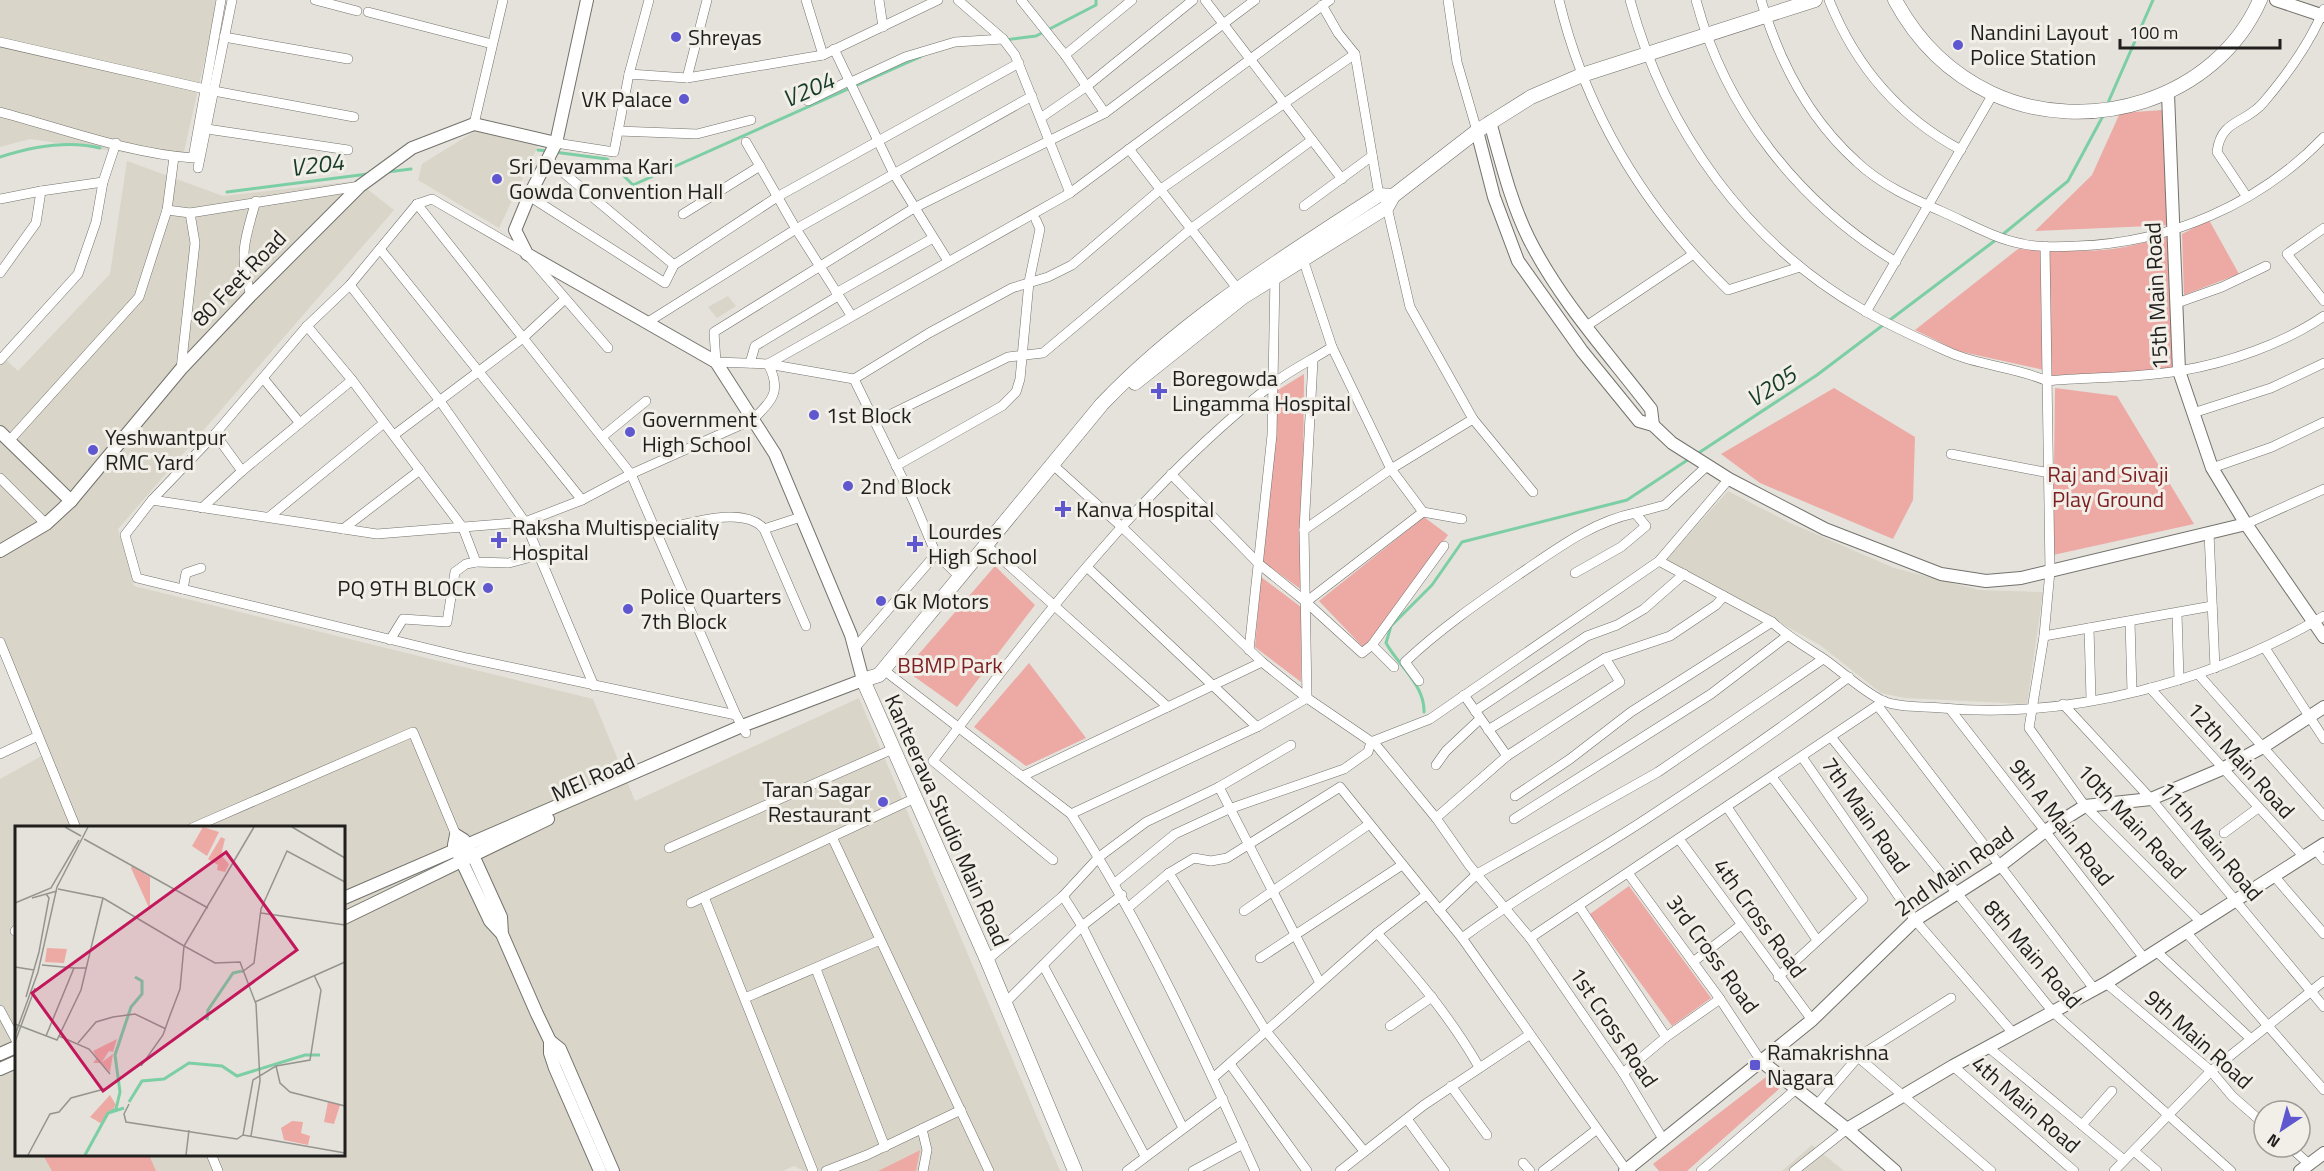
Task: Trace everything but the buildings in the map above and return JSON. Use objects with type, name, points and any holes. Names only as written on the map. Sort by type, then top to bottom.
[{"type":"main road","points":[[864,684],[884,681],[988,547],[1055,466],[1146,372],[1240,292],[1386,199],[1477,131],[1531,97],[1581,75],[1815,0]]},
{"type":"main road","points":[[1894,0],[1911,28],[1934,54],[1962,77],[1993,94],[2044,109],[2097,110],[2115,110],[2168,94],[2217,58],[2240,34],[2259,0]]},
{"type":"main road","points":[[1240,292],[1275,276],[1301,253]]},
{"type":"main road","points":[[864,684],[879,675],[959,576],[988,547]]},
{"type":"main road","name":"Kanteerava Studio Main Road","points":[[864,684],[987,960],[1075,1171]]},
{"type":"street","points":[[198,168],[207,129],[209,90],[221,0]]},
{"type":"street","points":[[0,112],[174,157],[192,158],[232,0]]},
{"type":"street","points":[[315,0],[357,11]]},
{"type":"street","points":[[503,0],[474,124],[552,152],[614,152],[629,74],[649,0]]},
{"type":"street","points":[[587,0],[552,152],[529,196],[515,230],[527,254],[608,348]]},
{"type":"street","points":[[687,78],[707,0]]},
{"type":"street","points":[[807,0],[823,55]]},
{"type":"street","points":[[879,0],[883,27]]},
{"type":"street","points":[[629,74],[687,78],[823,55],[936,0]]},
{"type":"street","points":[[958,0],[1005,42],[1019,63],[1070,193]]},
{"type":"street","points":[[1021,0],[1065,55],[1105,113]]},
{"type":"street","points":[[1065,55],[1132,0]]},
{"type":"street","points":[[1042,117],[1087,86],[1193,0]]},
{"type":"street","points":[[1205,0],[1342,179]]},
{"type":"street","points":[[1255,0],[1105,113],[914,208],[714,332],[716,362],[768,364],[854,379],[929,333],[1012,288],[1048,278],[1072,265],[1161,189],[1355,54]]},
{"type":"street","points":[[1448,0],[1457,62],[1494,197],[1518,261],[1582,351],[1639,421],[1653,425],[1672,443],[1729,479],[1825,529],[1941,574],[1986,581],[2021,578],[2246,524],[2324,489]]},
{"type":"street","points":[[1559,0],[1581,75],[1605,128],[1656,211],[1692,255],[1728,290],[1800,267]]},
{"type":"street","points":[[1630,0],[1646,54],[1679,123],[1708,169],[1741,211],[1800,267],[1866,312],[1954,354],[2028,372],[2047,381],[2179,371],[2240,356],[2310,325],[2324,316]]},
{"type":"street","points":[[1696,0],[1707,35],[1740,106],[1785,168],[1839,222],[1896,262]]},
{"type":"street","points":[[1761,0],[1787,68],[1826,129],[1867,171],[1928,206],[1995,235],[2023,244],[2045,246],[2112,244],[2174,229],[2200,220],[2247,197],[2285,172],[2324,137]]},
{"type":"street","points":[[1829,0],[1846,38],[1883,90],[1914,119],[1961,150]]},
{"type":"street","points":[[2247,197],[2217,152],[2219,138],[2226,129],[2261,106],[2307,43],[2323,13],[2276,0]]},
{"type":"street","points":[[768,364],[850,315],[1070,193],[1326,3],[1338,33],[1355,54],[1372,156],[1386,199],[1410,307],[1473,419],[1533,492]]},
{"type":"street","points":[[368,12],[492,44]]},
{"type":"street","points":[[224,37],[348,59]]},
{"type":"street","points":[[0,42],[209,90],[354,117]]},
{"type":"street","points":[[808,101],[905,57],[955,42],[1005,42]]},
{"type":"street","points":[[834,49],[894,174],[948,261]]},
{"type":"street","points":[[529,196],[663,283],[667,282],[674,266],[777,197],[1019,63]]},
{"type":"street","points":[[1866,312],[1993,94]]},
{"type":"street","name":"15th Main Road","points":[[2168,94],[2179,371],[2212,468],[2246,524],[2319,619],[2324,637]]},
{"type":"street","points":[[648,322],[796,229],[1032,96]]},
{"type":"street","points":[[618,131],[697,134],[751,120]]},
{"type":"street","points":[[1490,122],[1528,236],[1549,275],[1585,327],[1651,409],[1653,425]]},
{"type":"street","name":"80 Feet Road","points":[[0,551],[46,524],[70,501],[181,369],[250,295],[360,186],[412,148],[474,124]]},
{"type":"street","points":[[207,129],[348,150]]},
{"type":"street","points":[[875,422],[1008,357],[1043,353],[1192,228],[1312,141]]},
{"type":"street","points":[[746,142],[796,229],[850,315]]},
{"type":"street","points":[[1,356],[78,274],[96,222],[103,182],[116,143]]},
{"type":"street","points":[[1129,149],[1240,292]]},
{"type":"street","points":[[552,152],[674,266]]},
{"type":"street","points":[[1304,206],[1372,156]]},
{"type":"street","points":[[70,501],[4,437],[139,297],[167,210],[174,157]]},
{"type":"street","points":[[682,214],[760,166]]},
{"type":"street","points":[[0,199],[103,182]]},
{"type":"street","points":[[167,210],[190,213],[360,186]]},
{"type":"street","points":[[0,273],[36,223],[41,192]]},
{"type":"street","points":[[527,254],[432,199],[417,204],[350,285],[308,326],[215,434],[152,500],[125,535],[137,578],[390,640],[594,686],[741,724]]},
{"type":"street","points":[[250,295],[242,270],[247,232],[256,201]]},
{"type":"street","points":[[417,204],[631,474],[741,724]]},
{"type":"street","points":[[181,369],[195,243],[190,213]]},
{"type":"street","points":[[896,466],[1011,399],[1020,379],[1020,356],[1029,282],[1040,230],[1036,220]]},
{"type":"street","points":[[2324,228],[2287,254],[2324,301]]},
{"type":"street","points":[[750,363],[755,346],[933,238]]},
{"type":"street","points":[[2031,710],[2044,636],[2050,571],[2045,246]]},
{"type":"street","points":[[380,249],[582,500]]},
{"type":"street","points":[[1301,253],[1332,347],[1391,469],[1423,512],[1462,519]]},
{"type":"street","name":"Kanteerava Studio Main Road","points":[[527,254],[716,362],[775,454],[854,649],[864,684]]},
{"type":"street","points":[[1585,327],[1692,255]]},
{"type":"street","points":[[2177,303],[2222,287],[2266,266]]},
{"type":"street","points":[[1249,650],[1275,382],[1275,276]]},
{"type":"street","points":[[350,285],[440,401],[525,522],[594,686]]},
{"type":"street","points":[[394,435],[523,338],[566,299]]},
{"type":"street","points":[[308,326],[352,380],[464,528],[476,562]]},
{"type":"street","points":[[1053,860],[933,761],[1088,568],[1172,474],[1275,382],[1332,347]]},
{"type":"street","points":[[1307,698],[1304,530],[1313,360]]},
{"type":"street","points":[[2193,413],[2262,392],[2324,363]]},
{"type":"street","points":[[152,500],[377,534],[525,522],[582,500],[631,474],[752,420],[766,406],[776,387],[775,377],[768,364]]},
{"type":"street","points":[[263,378],[299,422]]},
{"type":"street","points":[[854,379],[936,554],[959,576]]},
{"type":"street","points":[[202,508],[299,422],[352,380]]},
{"type":"street","points":[[602,437],[646,401]]},
{"type":"street","points":[[1304,530],[1391,469],[1473,419]]},
{"type":"street","points":[[2212,468],[2272,447],[2324,422]]},
{"type":"street","points":[[269,517],[384,423]]},
{"type":"street","points":[[215,434],[242,471]]},
{"type":"street","points":[[1951,454],[2049,474]]},
{"type":"street","points":[[1419,681],[1405,662],[1458,617],[1556,549],[1588,530],[1621,516],[1665,505],[1698,459]]},
{"type":"street","points":[[1055,466],[1262,662],[1307,698],[1374,743]]},
{"type":"street","points":[[343,529],[420,470]]},
{"type":"street","points":[[1172,474],[1259,564],[1362,653],[1372,645],[1444,546]]},
{"type":"street","points":[[0,478],[46,524]]},
{"type":"street","points":[[1114,883],[1175,834],[1229,809],[1344,769],[1368,752],[1374,743],[1430,719],[1659,561],[1729,479]]},
{"type":"street","points":[[1306,603],[1423,512]]},
{"type":"street","points":[[1575,573],[1621,548],[1646,526],[1635,513]]},
{"type":"street","points":[[657,531],[740,516],[759,523],[764,529],[806,626]]},
{"type":"street","points":[[764,529],[801,517]]},
{"type":"street","points":[[2209,533],[2215,668]]},
{"type":"street","points":[[988,547],[1168,707]]},
{"type":"street","points":[[854,649],[936,554]]},
{"type":"street","points":[[390,640],[403,620],[447,622],[455,572],[466,564],[509,563],[539,555]]},
{"type":"street","points":[[1659,561],[1772,622],[1787,636],[1849,677],[1881,704],[1950,709],[2031,710],[2132,692],[2199,675],[2265,648],[2319,619]]},
{"type":"street","points":[[183,589],[186,573],[201,568]]},
{"type":"street","points":[[1088,568],[1257,727]]},
{"type":"street","points":[[1436,765],[1477,715],[1587,636],[1617,625],[1644,609],[1684,574]]},
{"type":"street","points":[[1488,730],[1605,658],[1670,636],[1710,609],[1724,596]]},
{"type":"street","points":[[2044,636],[2211,606]]},
{"type":"street","points":[[2177,613],[2179,680]]},
{"type":"street","points":[[2130,621],[2132,692]]},
{"type":"street","points":[[1515,796],[1570,759],[1631,712],[1772,622]]},
{"type":"street","points":[[2090,628],[2091,699]]},
{"type":"street","points":[[1514,819],[1711,694],[1787,636]]},
{"type":"street","points":[[0,642],[75,826]]},
{"type":"street","points":[[1372,645],[1394,667]]},
{"type":"street","points":[[2265,648],[2324,739]]},
{"type":"street","points":[[1436,818],[1507,756],[1620,682],[1605,658]]},
{"type":"street","points":[[1438,910],[1477,874],[1658,772],[1823,658]]},
{"type":"street","points":[[1023,776],[1262,662]]},
{"type":"street","points":[[889,674],[1071,814],[1129,907],[1214,1078],[1255,1171]]},
{"type":"street","points":[[2199,675],[2324,816]]},
{"type":"street","points":[[1462,938],[1505,906],[1645,820],[1783,726],[1849,677]]},
{"type":"street","name":"MEI Road","points":[[345,898],[741,724],[864,684]]},
{"type":"street","name":"12th Main Road","points":[[2150,688],[2304,857]]},
{"type":"street","points":[[1464,695],[1507,756]]},
{"type":"street","points":[[1071,814],[1257,727],[1307,698]]},
{"type":"street","points":[[1530,938],[1881,704]]},
{"type":"street","name":"9th Main Road","points":[[1881,704],[2001,865],[2101,987],[2211,1071],[2252,1113]]},
{"type":"street","name":"11th Main Road","points":[[2063,704],[2151,799],[2324,1007]]},
{"type":"street","name":"2nd Main Road","points":[[1626,1171],[1812,1020],[1915,920],[2001,865],[2045,831],[2085,806],[2151,799],[2222,769],[2263,747],[2324,707]]},
{"type":"street","name":"9th A Main Road","points":[[1950,709],[2144,958]]},
{"type":"street","name":"10th Main Road","points":[[2031,710],[2029,728],[2085,806],[2202,923]]},
{"type":"street","name":"MEI Road","points":[[345,918],[741,724]]},
{"type":"street","points":[[197,826],[413,732],[461,846],[501,917],[502,934],[550,1041],[550,1053],[555,1068],[600,1171]]},
{"type":"street","points":[[0,754],[38,736]]},
{"type":"street","name":"8th Main Road","points":[[1831,737],[2053,1012],[2231,1171]]},
{"type":"street","name":"1st Cross Road","points":[[1374,743],[1530,938],[1623,1073],[1663,1139]]},
{"type":"street","points":[[987,960],[1062,896],[1099,857],[1146,822],[1219,787],[1291,745]]},
{"type":"street","points":[[669,848],[893,749]]},
{"type":"street","name":"7th Main Road","points":[[1802,757],[1915,920],[2013,1032]]},
{"type":"street","points":[[1772,777],[1863,899],[1778,976]]},
{"type":"street","points":[[1219,787],[1320,983]]},
{"type":"street","points":[[1129,907],[1169,873],[1194,858],[1211,861],[1227,858],[1340,787],[1368,825],[1462,938],[1626,1171]]},
{"type":"street","points":[[691,903],[915,798]]},
{"type":"street","points":[[1727,807],[1817,940]]},
{"type":"street","points":[[2224,833],[2258,808]]},
{"type":"street","points":[[1244,911],[1368,825]]},
{"type":"street","points":[[832,837],[989,1171]]},
{"type":"street","name":"4th Cross Road","points":[[1678,839],[1812,1020]]},
{"type":"street","points":[[1794,1171],[1847,1129],[1904,1094],[2013,1032],[2101,987],[2304,857],[2321,851]]},
{"type":"street","points":[[1260,958],[1402,865]]},
{"type":"street","points":[[1169,873],[1266,1031],[1364,1151]]},
{"type":"street","name":"3rd Cross Road","points":[[1628,873],[1720,999],[1761,1060]]},
{"type":"street","points":[[2275,877],[2324,934]]},
{"type":"street","points":[[1005,1003],[1045,968],[1082,927],[1122,895]]},
{"type":"street","points":[[1214,1078],[1377,933],[1426,895]]},
{"type":"street","points":[[1062,896],[1088,937],[1183,1128]]},
{"type":"street","points":[[704,897],[813,1171]]},
{"type":"street","points":[[1579,906],[1666,1037]]},
{"type":"street","points":[[1693,962],[1741,925]]},
{"type":"street","points":[[1377,933],[1432,997],[1479,1067]]},
{"type":"street","points":[[2186,933],[2324,1090]]},
{"type":"street","points":[[745,998],[880,940]]},
{"type":"street","points":[[2156,951],[2251,1039]]},
{"type":"street","points":[[1045,968],[1145,1156]]},
{"type":"street","points":[[816,969],[885,1147]]},
{"type":"street","points":[[2114,1171],[2211,1071],[2324,981]]},
{"type":"street","points":[[1390,1026],[1432,997]]},
{"type":"street","points":[[1816,1106],[1858,1057],[1951,998]]},
{"type":"street","points":[[1623,1073],[1666,1037],[1720,999]]},
{"type":"street","points":[[0,1010],[15,1038]]},
{"type":"street","points":[[1340,1171],[1451,1086],[1529,1035]]},
{"type":"street","points":[[550,1041],[560,1049],[613,1171]]},
{"type":"street","points":[[0,1054],[15,1047]]},
{"type":"street","points":[[1988,1047],[2124,1160]]},
{"type":"street","points":[[1858,1057],[1904,1094],[1991,1171]]},
{"type":"street","points":[[1761,1060],[1895,1171]]},
{"type":"street","points":[[0,1069],[15,1062]]},
{"type":"street","points":[[1230,1064],[1307,1171]]},
{"type":"street","name":"4th Main Road","points":[[1953,1066],[2074,1171]]},
{"type":"street","points":[[1451,1086],[1487,1135]]},
{"type":"street","points":[[1701,1171],[1795,1090]]},
{"type":"street","points":[[2082,1125],[2112,1091]]},
{"type":"street","points":[[1127,1171],[1223,1099]]},
{"type":"street","points":[[826,1171],[885,1147],[961,1110]]},
{"type":"street","points":[[1407,1119],[1445,1171]]},
{"type":"street","points":[[922,1129],[927,1150],[923,1171]]},
{"type":"street","points":[[1543,1171],[1596,1130]]},
{"type":"street","points":[[1194,1171],[1243,1144]]},
{"type":"street","points":[[2134,1151],[2157,1171]]},
{"type":"street","points":[[2305,1167],[2324,1152]]},
{"type":"street","points":[[210,1156],[218,1171]]},
{"type":"street","points":[[1523,1162],[1530,1171]]},
{"type":"shaded area","points":[[0,0],[218,0],[182,161],[30,139],[0,147]]},
{"type":"shaded area","points":[[475,131],[538,146],[499,228],[418,180],[422,164]]},
{"type":"shaded area","points":[[127,161],[223,196],[357,181],[394,210],[118,529],[134,586],[593,699],[635,801],[859,698],[1060,1171],[916,1171],[919,1150],[878,1171],[804,1171],[794,1166],[783,1171],[0,1171],[0,779],[47,753],[0,642],[0,354],[18,371],[110,274]]},
{"type":"shaded area","points":[[728,296],[736,306],[717,318],[708,307]]},
{"type":"shaded area","points":[[1728,491],[1788,522],[1894,568],[1979,590],[2043,592],[2027,704],[1905,698],[1881,693],[1820,645],[1666,560]]},
{"type":"shaded area","points":[[1812,1145],[1844,1171],[1782,1171]]},
{"type":"green space","points":[[2163,110],[2173,225],[2035,231],[2092,175],[2120,113]]},
{"type":"green space","points":[[2209,220],[2239,274],[2184,295],[2182,234]]},
{"type":"green space","points":[[2176,231],[2176,369],[2051,376],[2049,248],[2082,251],[2114,249],[2145,242]]},
{"type":"green space","points":[[2018,249],[2040,250],[2044,370],[1958,351],[1915,330]]},
{"type":"green space","points":[[1304,374],[1302,590],[1263,562],[1278,390]]},
{"type":"green space","points":[[1834,388],[1915,437],[1913,500],[1893,539],[1760,483],[1721,454]]},
{"type":"green space","name":"Raj and Sivaji Play Ground","points":[[2055,388],[2117,396],[2194,524],[2053,555]]},
{"type":"green space","points":[[1424,517],[1448,535],[1370,643],[1363,647],[1319,601]]},
{"type":"green space","name":"BBMP Park","points":[[995,566],[1035,605],[957,707],[905,670]]},
{"type":"green space","points":[[1261,577],[1301,607],[1301,682],[1255,647]]},
{"type":"green space","points":[[1029,663],[1086,738],[1026,766],[974,727]]},
{"type":"green space","points":[[1629,886],[1711,998],[1672,1026],[1590,914]]},
{"type":"green space","points":[[1766,1077],[1779,1089],[1687,1171],[1659,1171],[1653,1164]]},
{"type":"green space","points":[[920,1150],[916,1171],[878,1171]]},
{"type":"green space","points":[[44,1156],[149,1156],[156,1171],[52,1171]]},
{"type":"waterway","name":"V204","points":[[1005,40],[1036,36],[1096,5],[1096,0]]},
{"type":"waterway","name":"V205","points":[[2107,105],[2153,0]]},
{"type":"waterway","name":"V204","points":[[554,152],[607,159],[633,185],[920,57]]},
{"type":"waterway","name":"V205","points":[[2002,235],[2068,181],[2104,114]]},
{"type":"waterway","name":"V204","points":[[0,157],[50,146],[75,145],[100,148]]},
{"type":"waterway","name":"V204","points":[[538,150],[548,151]]},
{"type":"waterway","name":"V204","points":[[387,172],[411,169]]},
{"type":"waterway","name":"V204","points":[[227,192],[368,174]]},
{"type":"waterway","name":"V205","points":[[1697,454],[1817,375],[1997,239]]},
{"type":"waterway","name":"V205","points":[[1424,712],[1416,684],[1386,643],[1391,626],[1432,585],[1462,542],[1627,500],[1689,459]]},
{"type":"place","name":"Shreyas","points":[[676,37]]},
{"type":"place","name":"Nandini Layout Police Station","points":[[1958,45]]},
{"type":"place","name":"VK Palace","points":[[684,99]]},
{"type":"place","name":"Sri Devamma Kari Gowda Convention Hall","points":[[497,179]]},
{"type":"place","name":"Boregowda Lingamma Hospital","points":[[1159,391]]},
{"type":"place","name":"1st Block","points":[[814,415]]},
{"type":"place","name":"Government High School","points":[[630,432]]},
{"type":"place","name":"Yeshwantpur RMC Yard","points":[[93,450]]},
{"type":"place","name":"2nd Block","points":[[848,486]]},
{"type":"place","name":"Kanva Hospital","points":[[1063,509]]},
{"type":"place","name":"Raksha Multispeciality Hospital","points":[[499,540]]},
{"type":"place","name":"Lourdes High School","points":[[915,544]]},
{"type":"place","name":"PQ 9TH BLOCK","points":[[488,588]]},
{"type":"place","name":"Gk Motors","points":[[881,601]]},
{"type":"place","name":"Police Quarters 7th Block","points":[[628,609]]},
{"type":"place","name":"Taran Sagar Restaurant","points":[[883,802]]},
{"type":"place","name":"Ramakrishna Nagara","points":[[1755,1065]]}]
